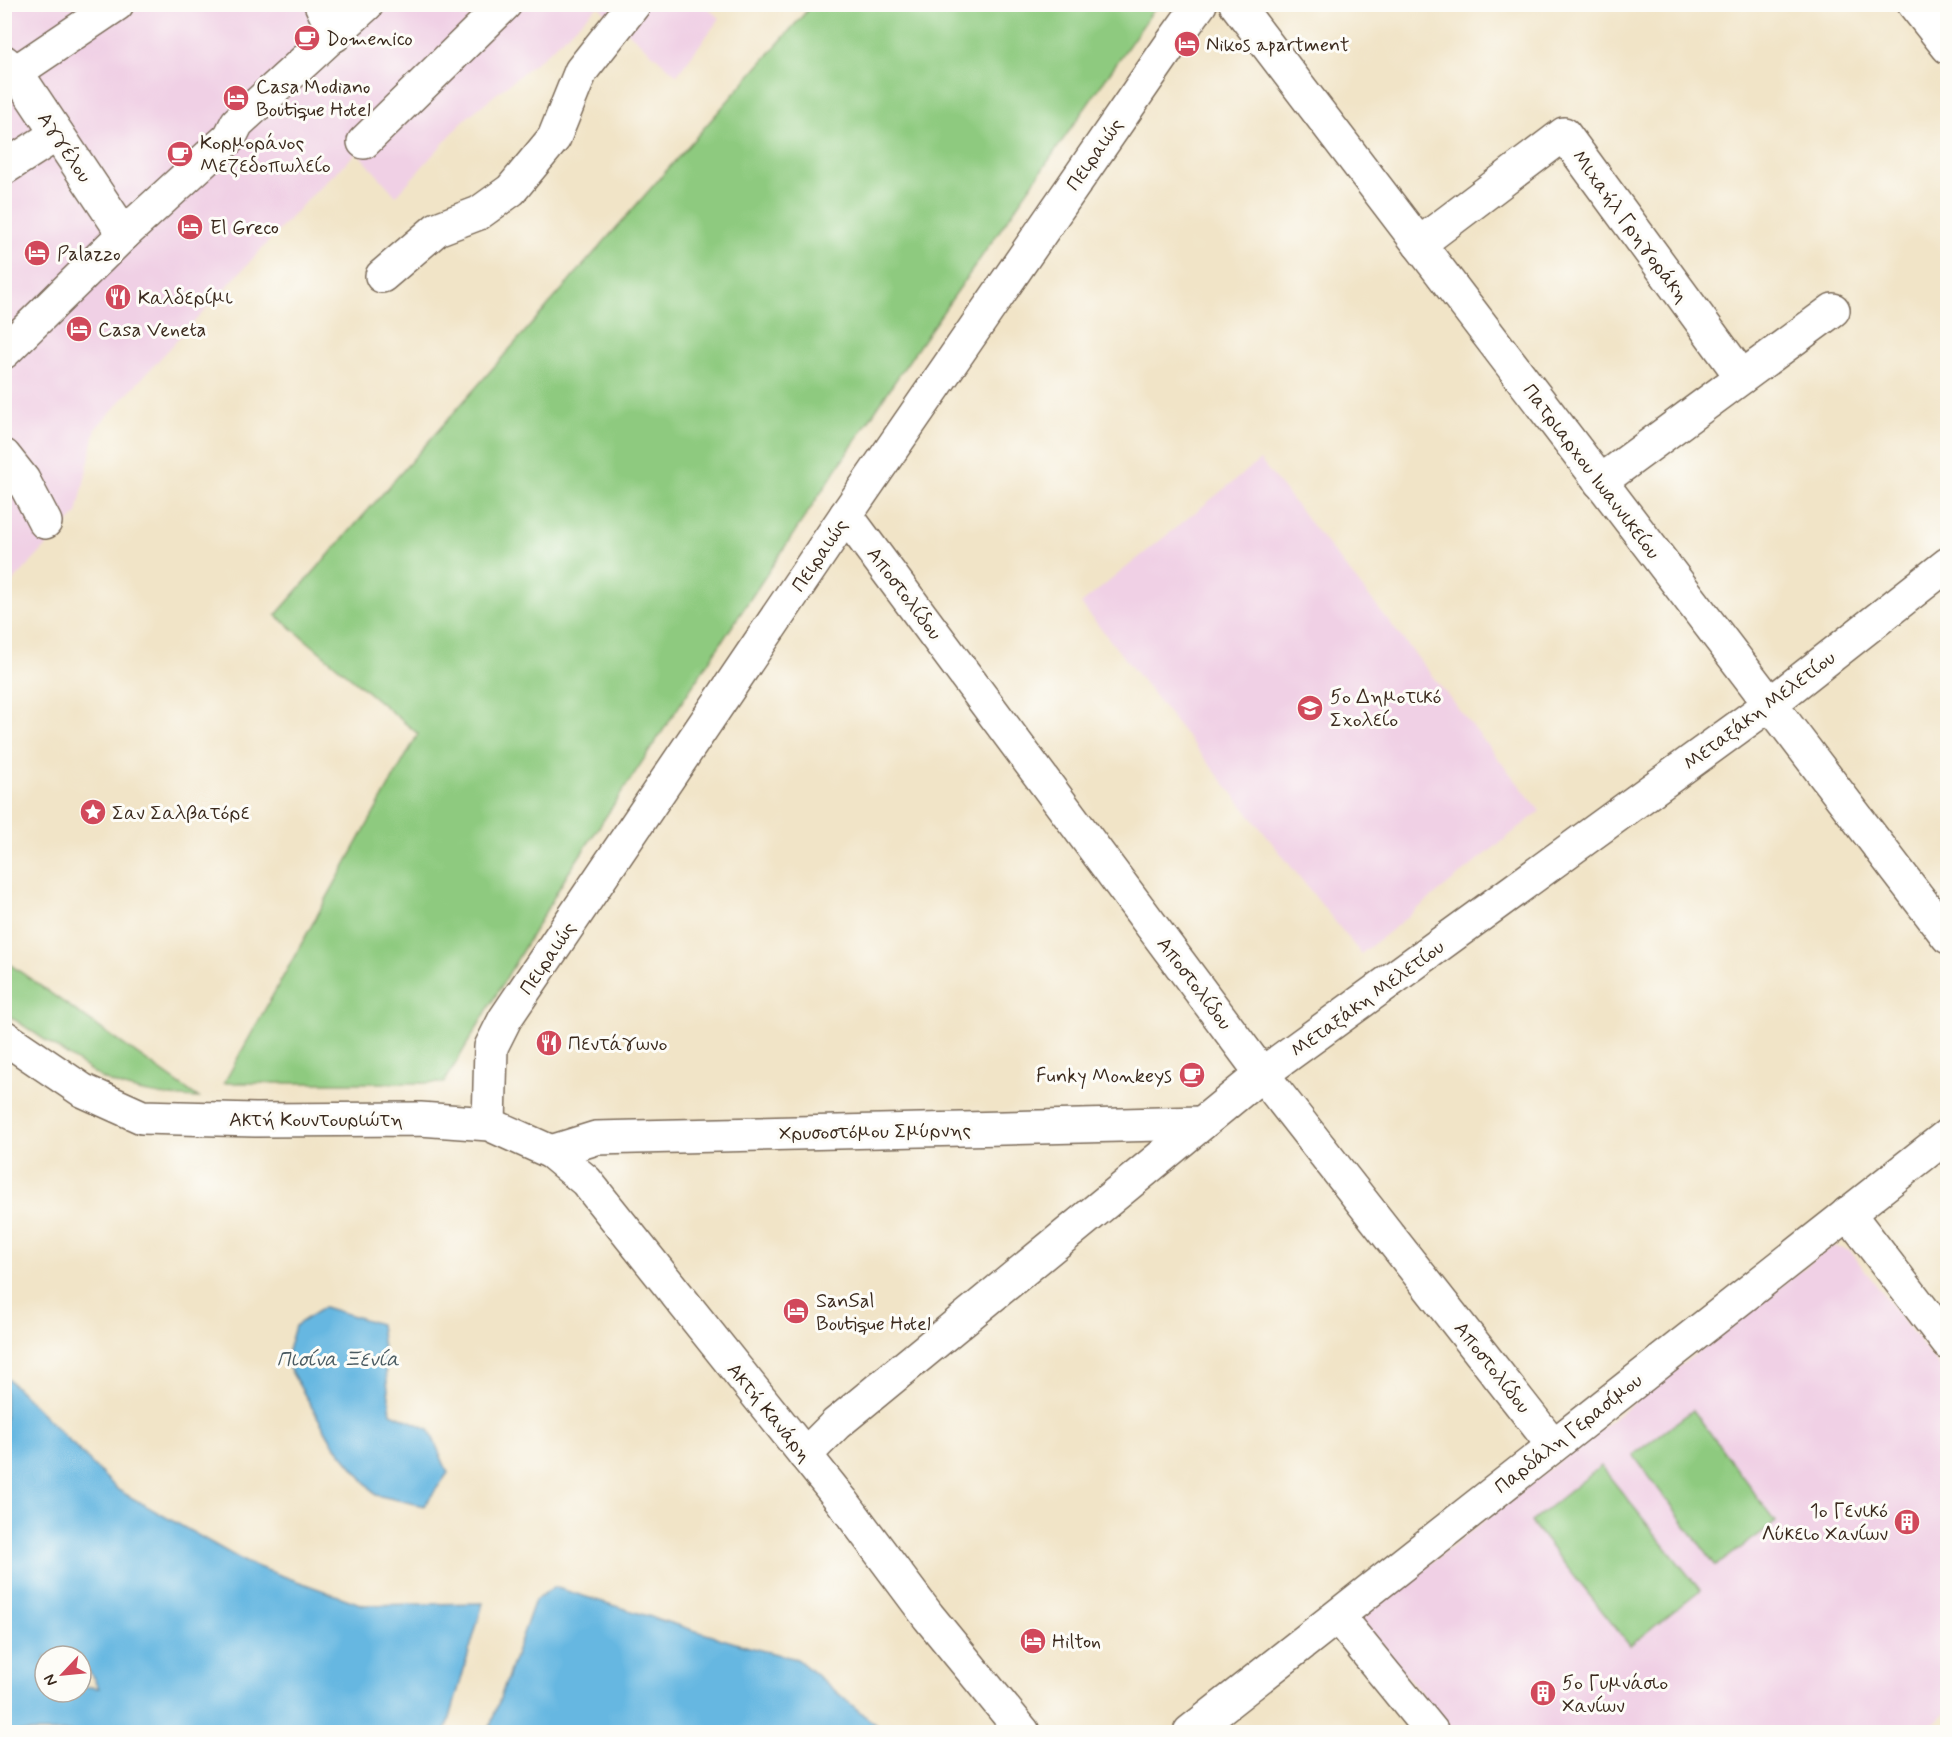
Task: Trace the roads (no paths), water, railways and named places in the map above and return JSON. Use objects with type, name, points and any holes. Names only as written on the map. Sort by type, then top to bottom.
[{"type":"street","points":[[10,67],[117,4]]},
{"type":"street","points":[[321,4],[335,35]]},
{"type":"street","points":[[5,349],[124,234],[230,137],[237,123],[367,4]]},
{"type":"street","points":[[364,142],[505,4]]},
{"type":"street","points":[[382,276],[437,229],[479,213],[511,190],[554,138],[581,71],[634,4]]},
{"type":"street","name":"Πειραιώς","points":[[489,1124],[491,1047],[505,1020],[846,515],[1168,46],[1200,4]]},
{"type":"street","name":"Πατριαρχου Ιωαννικείου","points":[[1236,4],[1947,937]]},
{"type":"street","points":[[1914,4],[1947,47]]},
{"type":"street","name":"Αγγέλου","points":[[10,67],[124,234]]},
{"type":"street","points":[[4,168],[57,134]]},
{"type":"street","name":"Μιχαήλ Γρηγοράκη","points":[[1419,244],[1564,134],[1742,377]]},
{"type":"street","points":[[1600,482],[1833,310]]},
{"type":"street","points":[[4,456],[23,480],[45,522]]},
{"type":"street","name":"Αποστολίδου","points":[[846,515],[1262,1074],[1553,1445]]},
{"type":"street","name":"Μεταξάκη Μελετίου","points":[[806,1455],[836,1424],[1262,1074],[1770,704],[1947,564]]},
{"type":"street","name":"Ακτή Κουντουριώτη","points":[[4,1036],[82,1090],[142,1117],[255,1120],[420,1119],[489,1124]]},
{"type":"street","name":"Χρυσοστόμου Σμύρνης","points":[[551,1152],[596,1138],[1202,1123]]},
{"type":"street","name":"Ακτή Κανάρη","points":[[489,1124],[551,1152],[586,1181],[806,1455],[928,1616],[1023,1732]]},
{"type":"street","name":"Παρδάλη Γερασίμου","points":[[1190,1732],[1947,1135]]},
{"type":"street","points":[[1848,1213],[1947,1343]]},
{"type":"street","points":[[1338,1617],[1432,1732]]},
{"type":"water","name":"Πισίνα Ξενία","points":[[324,1307],[380,1324],[391,1413],[429,1429],[448,1473],[424,1506],[376,1495],[332,1442],[285,1361],[295,1326]]},
{"type":"water","points":[[5,1376],[118,1490],[247,1563],[363,1605],[483,1603],[446,1732],[5,1732]]},
{"type":"water","points":[[554,1587],[748,1647],[797,1659],[884,1732],[488,1732],[535,1600]]},
{"type":"place","name":"Domenico","points":[[307,38]]},
{"type":"place","name":"Nikos apartment","points":[[1187,44]]},
{"type":"place","name":"Casa Modiano Boutique Hotel","points":[[236,98]]},
{"type":"place","name":"Κορμοράνος Μεζεδοπωλείο","points":[[180,154]]},
{"type":"place","name":"El Greco","points":[[190,227]]},
{"type":"place","name":"Palazzo","points":[[37,253]]},
{"type":"place","name":"Καλδερίμι","points":[[118,297]]},
{"type":"place","name":"Casa Veneta","points":[[79,329]]},
{"type":"place","name":"5ο Δημοτικό Σχολείο","points":[[1310,708]]},
{"type":"place","name":"Σαν Σαλβατόρε","points":[[93,812]]},
{"type":"place","name":"Πεντάγωνο","points":[[549,1043]]},
{"type":"place","name":"Funky Monkeys","points":[[1192,1075]]},
{"type":"place","name":"SanSal Boutique Hotel","points":[[796,1311]]},
{"type":"place","name":"1ο Γενικό Λύκειο Χανίων","points":[[1907,1522]]},
{"type":"place","name":"Hilton","points":[[1033,1641]]},
{"type":"place","name":"5ο Γυμνάσιο Χανίων","points":[[1543,1693]]}]
